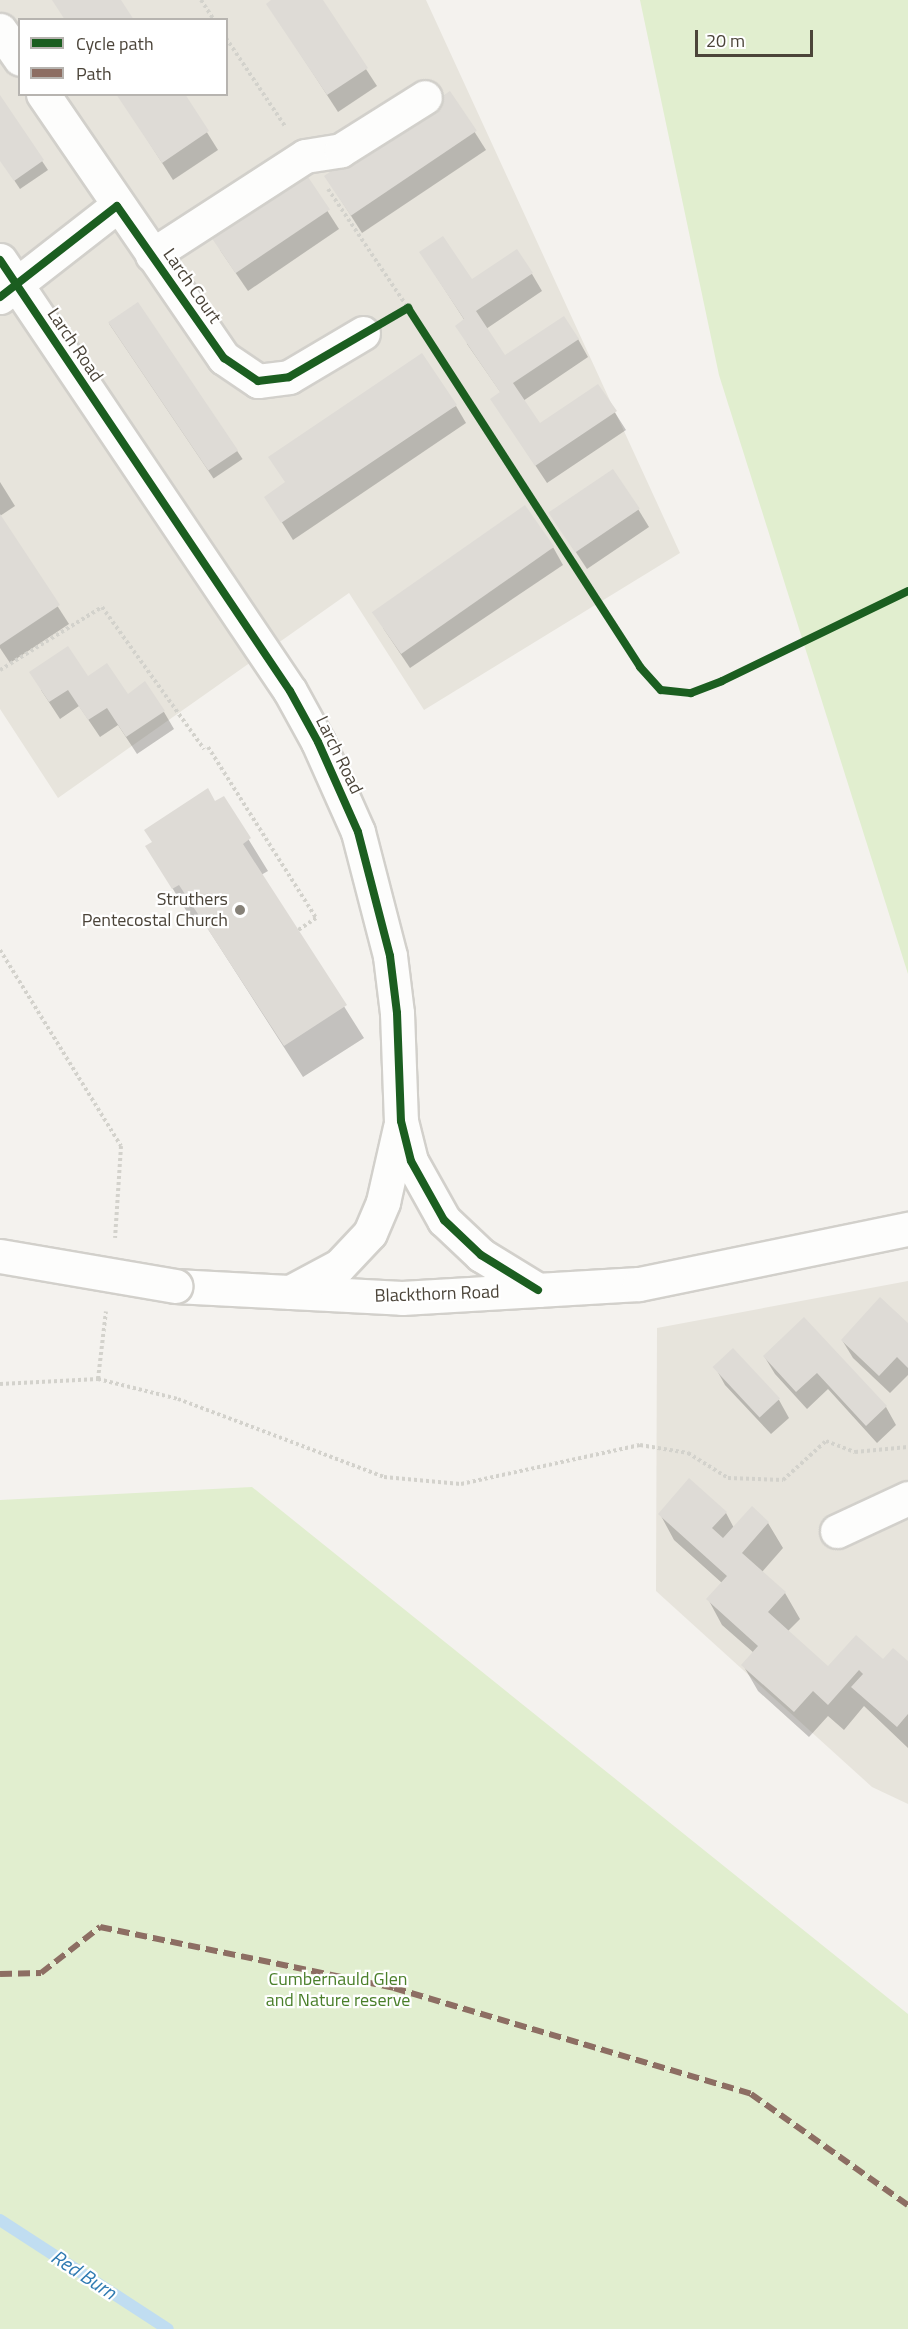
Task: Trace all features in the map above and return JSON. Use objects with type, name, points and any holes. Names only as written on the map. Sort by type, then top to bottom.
[{"type":"street","points":[[0,30],[18,56]]},
{"type":"street","name":"Larch Court","points":[[44,96],[117,206],[224,358],[258,381],[289,377],[363,333]]},
{"type":"street","points":[[152,255],[305,156],[340,150],[425,98]]},
{"type":"street","points":[[6,281],[117,206]]},
{"type":"street","name":"Larch Road","points":[[6,281],[290,691],[336,778],[358,832],[390,956],[397,1013],[401,1121],[411,1161],[444,1220],[481,1255],[538,1290]]},
{"type":"street","name":"Larch Road","points":[[290,1292],[339,1266],[370,1233],[383,1203],[401,1121]]},
{"type":"street","name":"Blackthorn Road","points":[[0,1256],[175,1286],[402,1298],[639,1284],[908,1229]]},
{"type":"street","points":[[837,1531],[908,1498]]},
{"type":"path","points":[[201,0],[213,18]]},
{"type":"path","points":[[363,333],[408,308],[640,667],[661,690],[691,693],[722,681],[908,591]]},
{"type":"path","points":[[0,670],[102,607],[206,748],[316,918],[298,930]]},
{"type":"path","points":[[0,950],[121,1146],[114,1245]]},
{"type":"path","points":[[98,1379],[107,1304]]},
{"type":"path","points":[[0,1384],[98,1379],[189,1402],[384,1477],[450,1483],[511,1476],[588,1454],[640,1444],[688,1453],[728,1478],[783,1480],[826,1441],[855,1452],[908,1447]]},
{"type":"shaded area","points":[[0,0],[426,0],[680,553],[424,710],[349,593],[58,798],[0,709]]},
{"type":"shaded area","points":[[908,1281],[908,1804],[872,1787],[656,1591],[657,1328]]},
{"type":"green space","points":[[640,0],[908,0],[908,974],[719,375]]},
{"type":"green space","name":"Cumbernauld Glen and Nature reserve","points":[[252,1487],[908,2014],[908,2329],[0,2329],[0,1500]]},
{"type":"building","points":[[52,0],[121,0],[133,18],[64,18]]},
{"type":"building","points":[[271,0],[323,0],[368,68],[327,95],[266,4]]},
{"type":"building","points":[[450,91],[477,131],[351,216],[324,176]]},
{"type":"building","points":[[0,95],[44,160],[14,181],[0,161]]},
{"type":"building","points":[[117,96],[186,96],[209,131],[162,163]]},
{"type":"building","points":[[302,168],[330,209],[235,273],[207,232]]},
{"type":"building","points":[[443,236],[472,279],[517,249],[533,273],[476,311],[505,355],[564,316],[579,339],[513,383],[540,423],[598,384],[617,411],[535,466],[490,399],[500,392],[455,326],[464,319],[419,252]]},
{"type":"building","points":[[138,302],[238,450],[208,471],[108,322]]},
{"type":"building","points":[[422,353],[457,405],[281,523],[264,497],[285,482],[268,457]]},
{"type":"building","points":[[613,469],[640,509],[575,552],[548,513]]},
{"type":"building","points":[[525,505],[554,547],[401,654],[372,612]]},
{"type":"building","points":[[0,514],[60,605],[0,645]]},
{"type":"building","points":[[68,646],[88,676],[107,663],[128,694],[145,681],[165,711],[126,737],[107,708],[88,720],[68,690],[49,702],[29,672]]},
{"type":"building","name":"Struthers Pentecostal Church","points":[[208,788],[215,801],[224,796],[251,838],[243,844],[347,1005],[284,1046],[179,885],[172,889],[145,846],[152,842],[144,830]]},
{"type":"building","points":[[880,1297],[908,1323],[908,1368],[897,1357],[879,1376],[841,1340]]},
{"type":"building","points":[[804,1317],[887,1406],[866,1426],[817,1373],[796,1392],[763,1356]]},
{"type":"building","points":[[733,1348],[780,1398],[760,1418],[713,1367]]},
{"type":"building","points":[[689,1478],[727,1512],[712,1528],[723,1538],[752,1506],[769,1522],[742,1553],[786,1592],[768,1612],[828,1666],[856,1635],[883,1659],[893,1648],[908,1661],[908,1714],[897,1727],[851,1687],[863,1674],[859,1670],[828,1705],[813,1691],[794,1712],[741,1665],[758,1646],[706,1599],[727,1576],[658,1514]]},
{"type":"waterway","name":"Red Burn","points":[[0,2220],[168,2329]]},
{"type":"marked path","points":[[0,1974],[41,1973],[100,1927],[394,1988],[751,2094],[908,2205]]},
{"type":"cycle path","points":[[0,297],[117,206],[224,358],[258,381],[289,377],[408,308],[640,667],[661,690],[691,693],[722,681],[908,591]]},
{"type":"cycle path","points":[[0,260],[290,691],[318,742],[358,832],[390,956],[397,1013],[401,1121],[411,1161],[444,1220],[481,1255],[538,1290]]},
{"type":"place","name":"Struthers Pentecostal Church","points":[[240,910]]}]
